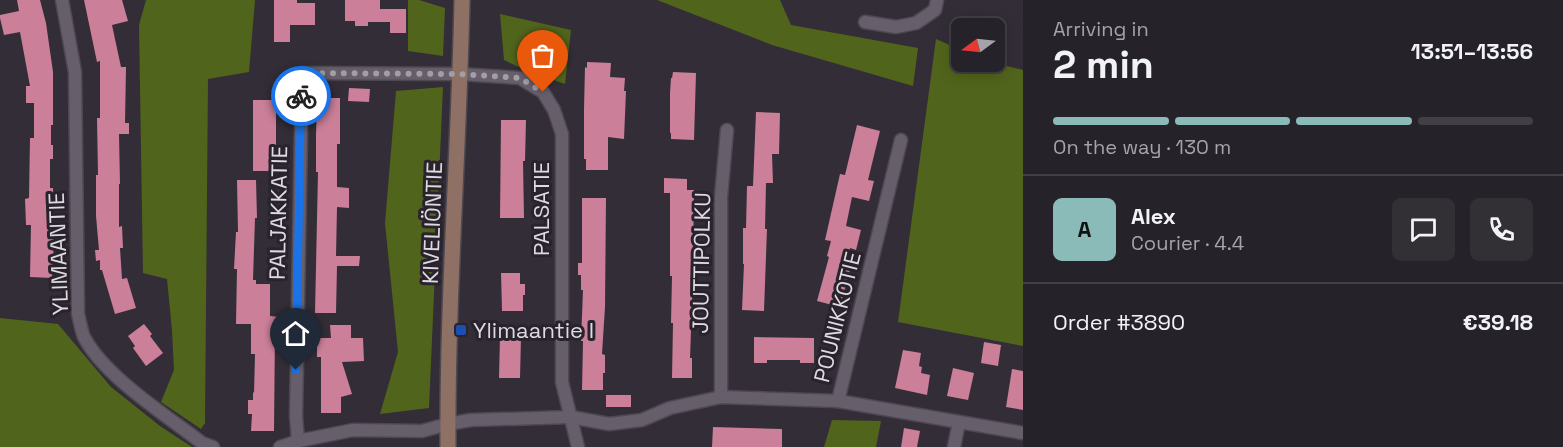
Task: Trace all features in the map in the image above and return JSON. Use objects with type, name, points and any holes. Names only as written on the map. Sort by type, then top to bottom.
[{"type":"street","name":"YLIMAANTIE","points":[[62,0],[75,72],[78,314],[83,336],[100,359],[130,388],[202,443],[213,447]]},
{"type":"street","name":"KIVELIÖNTIE","points":[[448,447],[462,0]]},
{"type":"street","points":[[865,22],[896,27],[916,23],[935,10],[937,0]]},
{"type":"street","name":"PALJAKKATIE","points":[[298,441],[296,416],[302,73],[460,74]]},
{"type":"street","name":"PALSATIE","points":[[460,74],[520,78],[543,92],[554,110],[562,134],[562,382],[578,447]]},
{"type":"street","name":"JOUTTIPOLKU","points":[[721,397],[721,197],[727,130]]},
{"type":"street","name":"POUNIKKOTIE","points":[[448,424],[471,420],[571,417],[609,424],[642,420],[670,408],[721,397],[838,401],[901,140]]},
{"type":"street","points":[[838,401],[1023,433]]},
{"type":"street","points":[[954,447],[959,422]]},
{"type":"street","points":[[280,447],[352,430],[422,431],[448,424]]},
{"type":"green space","points":[[146,0],[255,0],[249,72],[208,79],[205,423],[201,429],[161,402],[174,370],[167,279],[143,273],[139,25]]},
{"type":"green space","points":[[408,0],[419,0],[445,8],[443,56],[408,51]]},
{"type":"green space","points":[[657,0],[780,0],[791,25],[918,48],[913,86],[772,45]]},
{"type":"green space","points":[[500,14],[571,30],[565,84],[504,60]]},
{"type":"green space","points":[[936,39],[951,46],[951,72],[1005,72],[1005,66],[1023,70],[1023,346],[898,322]]},
{"type":"green space","points":[[443,87],[429,408],[380,414],[398,352],[385,223],[396,91]]},
{"type":"green space","points":[[0,318],[58,324],[111,387],[160,426],[192,447],[0,447]]},
{"type":"green space","points":[[832,420],[881,421],[876,447],[824,447]]},
{"type":"building","points":[[17,0],[40,0],[46,23],[53,72],[51,145],[53,145],[53,159],[50,159],[54,242],[52,278],[30,277],[31,225],[26,225],[25,199],[29,198],[30,138],[34,138],[34,103],[26,103],[26,86],[30,86],[20,32],[4,35],[0,18],[0,15],[19,11]]},
{"type":"building","points":[[84,0],[122,0],[128,21],[112,25],[121,67],[126,67],[125,123],[129,123],[129,134],[119,134],[119,227],[122,226],[123,248],[120,248],[122,279],[127,278],[136,308],[115,314],[102,270],[100,270],[100,260],[96,261],[95,250],[99,250],[96,175],[98,175],[97,118],[100,118],[100,61],[97,62]]},
{"type":"building","points":[[274,0],[315,3],[315,25],[290,25],[290,42],[274,42]]},
{"type":"building","points":[[345,0],[380,0],[380,9],[406,9],[406,33],[390,33],[390,22],[368,22],[368,26],[355,26],[355,21],[345,21]]},
{"type":"building","points":[[587,62],[611,63],[610,77],[625,78],[624,139],[608,137],[608,170],[586,170],[584,109]]},
{"type":"building","points":[[673,72],[696,73],[694,140],[671,139],[670,93]]},
{"type":"building","points":[[349,88],[370,89],[369,102],[348,101]]},
{"type":"building","points":[[320,98],[340,98],[337,187],[349,188],[349,208],[337,207],[336,256],[360,256],[359,266],[337,266],[336,313],[315,313],[318,172],[316,172],[316,134],[317,106],[320,106]]},
{"type":"building","points":[[253,100],[276,100],[276,171],[253,171]]},
{"type":"building","points":[[756,112],[780,113],[779,154],[772,154],[773,183],[766,183],[764,311],[742,310],[743,228],[746,228],[747,186],[753,186]]},
{"type":"building","points":[[501,120],[526,120],[525,161],[523,161],[524,218],[500,218]]},
{"type":"building","points":[[857,125],[880,131],[868,180],[874,181],[869,201],[852,197],[846,226],[861,230],[856,250],[850,248],[845,269],[850,270],[840,307],[817,301],[829,257],[827,256],[831,241],[825,240],[840,174],[845,175]]},
{"type":"building","points":[[664,178],[687,179],[687,190],[694,190],[690,358],[692,358],[692,378],[672,378],[670,193],[664,193]]},
{"type":"building","points":[[237,180],[256,180],[257,218],[255,218],[253,280],[256,280],[256,284],[270,284],[270,316],[279,317],[278,327],[275,327],[274,431],[251,431],[252,414],[248,414],[248,400],[253,400],[254,393],[255,354],[251,354],[251,324],[236,324],[237,269],[234,269],[236,232],[238,232]]},
{"type":"building","points":[[582,198],[606,198],[603,390],[582,390],[583,290],[581,290],[581,275],[578,275],[578,263],[582,263]]},
{"type":"building","points":[[501,273],[520,273],[520,284],[525,284],[523,311],[502,311]]},
{"type":"building","points":[[144,324],[163,353],[146,366],[133,348],[135,346],[128,336]]},
{"type":"building","points":[[330,325],[351,325],[351,338],[363,338],[364,361],[342,362],[352,394],[341,397],[341,413],[321,413],[321,357],[317,357],[317,338],[331,338]]},
{"type":"building","points":[[500,337],[521,337],[520,378],[499,378]]},
{"type":"building","points":[[754,337],[814,338],[814,363],[800,363],[800,360],[767,360],[767,363],[754,363]]},
{"type":"building","points":[[984,342],[1001,345],[998,366],[981,363]]},
{"type":"building","points":[[903,350],[921,353],[919,366],[922,367],[921,373],[930,375],[927,395],[895,388]]},
{"type":"building","points":[[953,368],[974,373],[968,400],[947,396]]},
{"type":"building","points":[[1012,369],[1023,371],[1023,410],[1006,407]]},
{"type":"building","points":[[606,395],[631,395],[631,407],[606,407]]},
{"type":"building","points":[[713,427],[782,429],[782,447],[712,447]]},
{"type":"building","points":[[904,428],[920,431],[917,447],[901,447]]},
{"type":"way so far","points":[[301,96],[302,73],[460,74],[520,78],[543,92]]},
{"type":"place","name":"Ylimaantie I","points":[[461,330]]},
{"type":"route","points":[[296,370],[301,96]]}]
